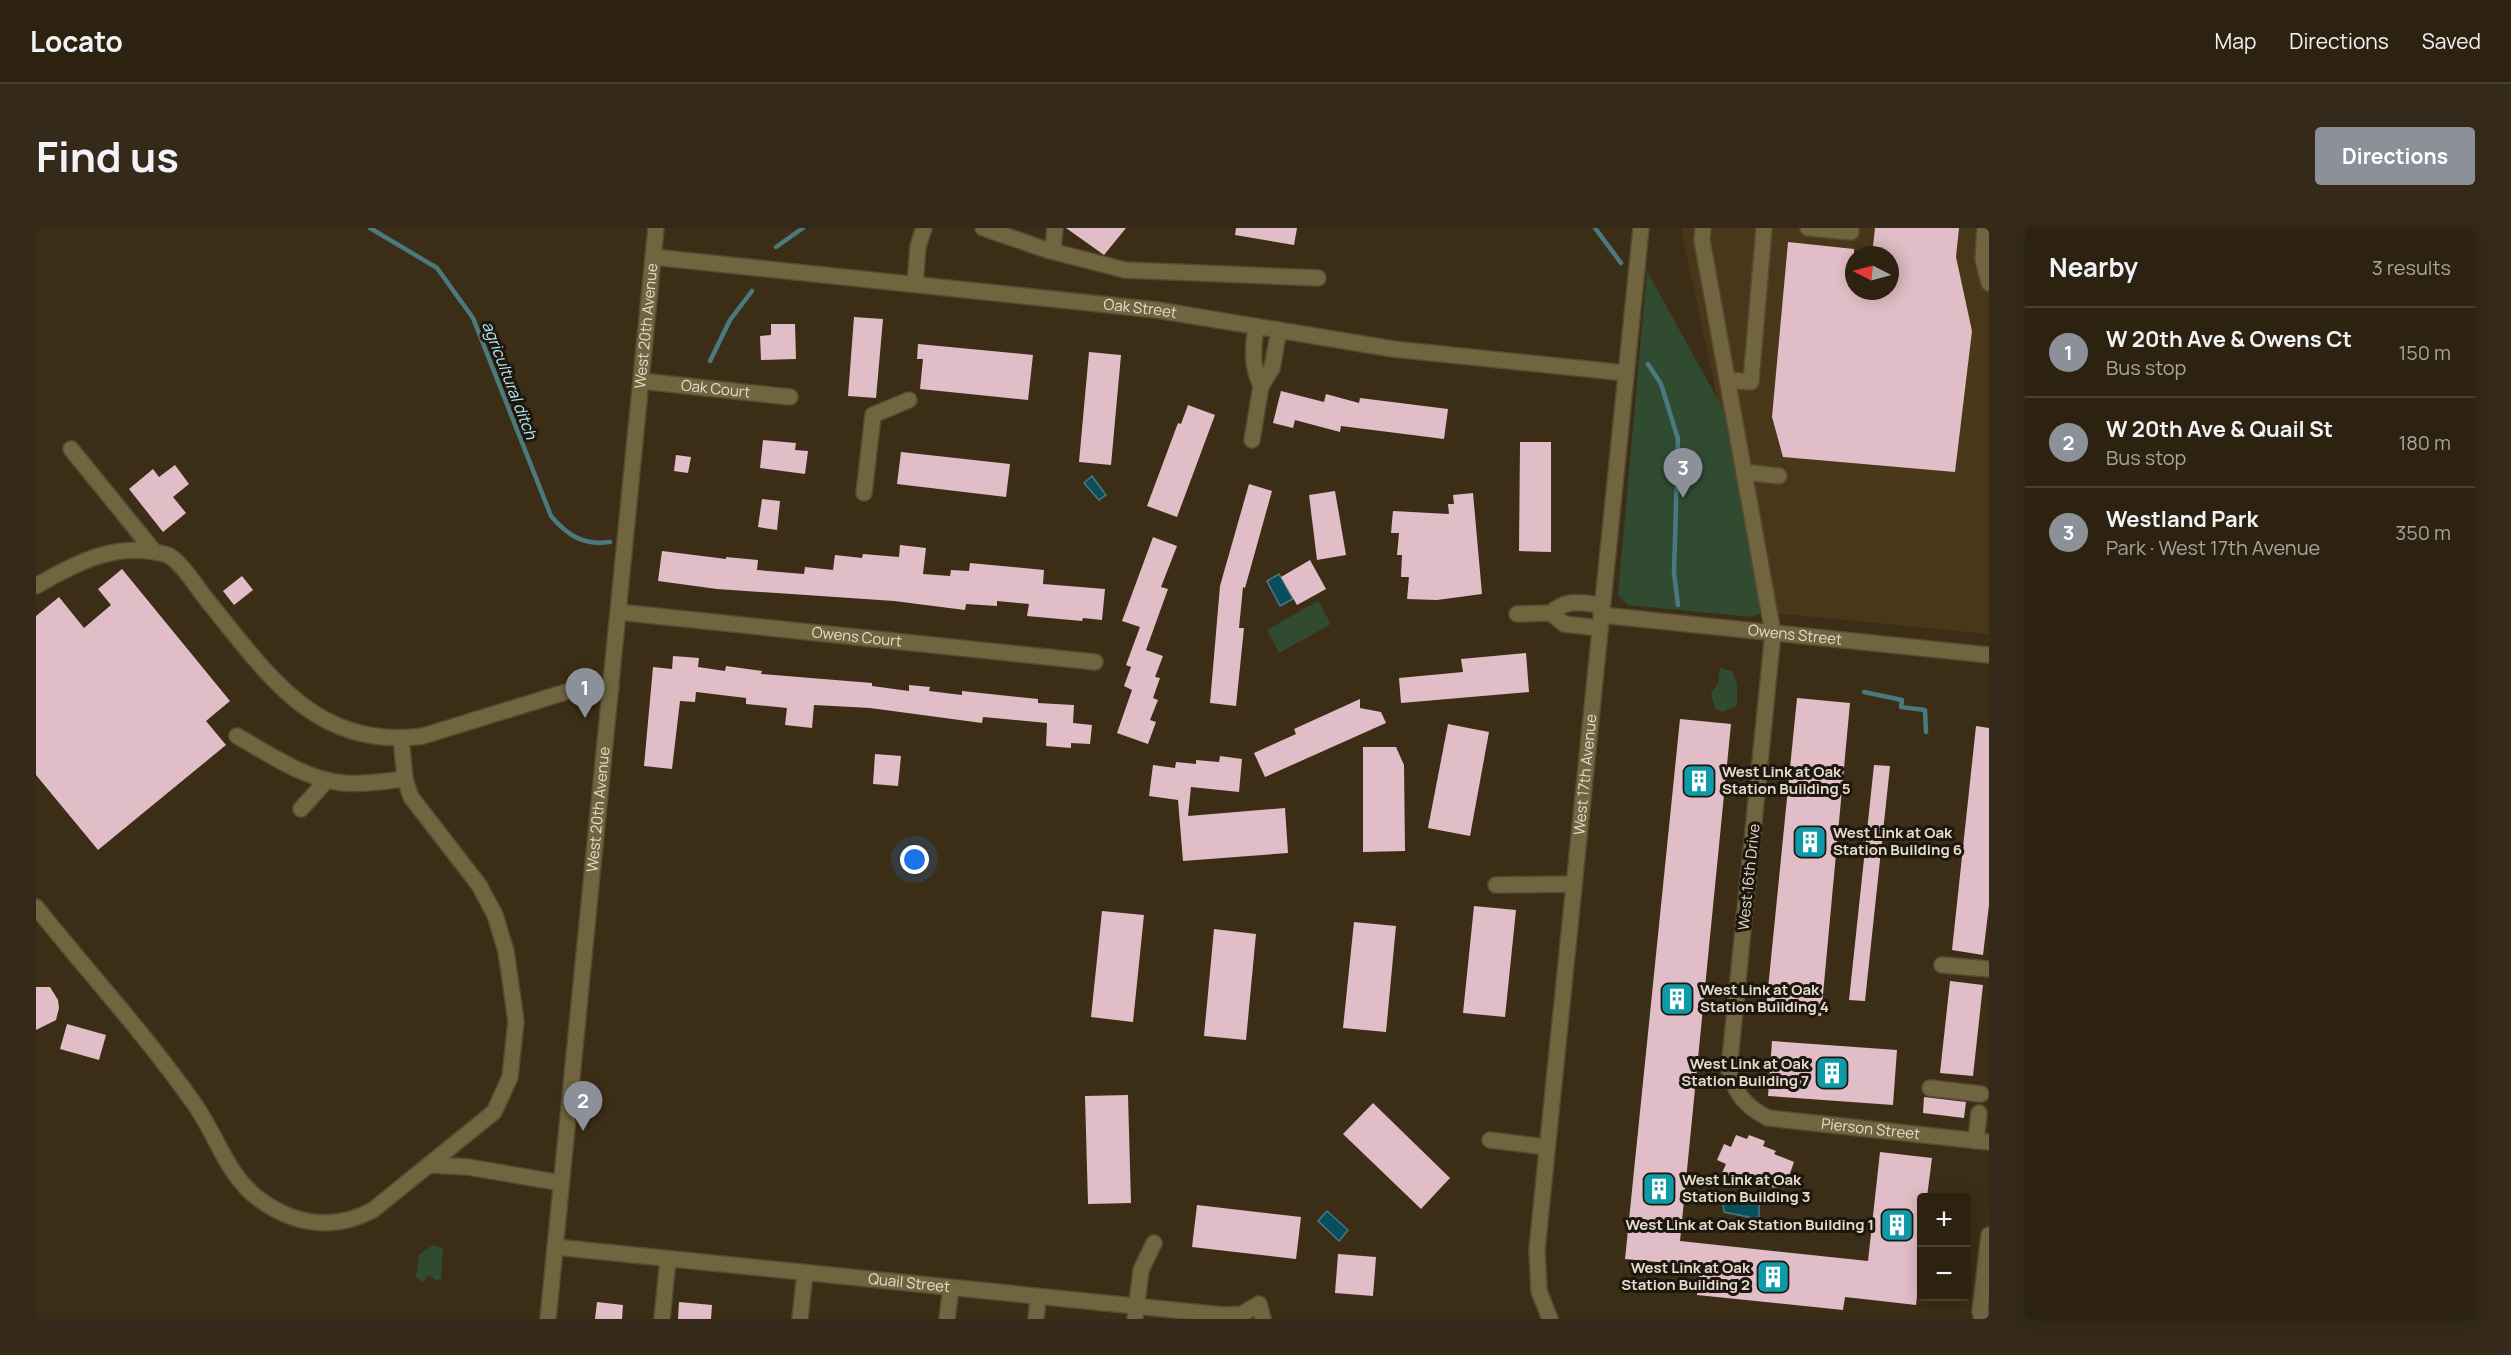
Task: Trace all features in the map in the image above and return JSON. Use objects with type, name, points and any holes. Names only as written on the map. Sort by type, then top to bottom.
[{"type":"street","name":"West 20th Avenue","points":[[548,1319],[656,228]]},
{"type":"street","points":[[915,284],[918,246],[924,228]]},
{"type":"street","points":[[984,228],[1053,252],[1125,270],[1318,278]]},
{"type":"street","points":[[1053,252],[1055,228]]},
{"type":"street","name":"West 17th Avenue","points":[[1550,1319],[1540,1297],[1536,1264],[1641,228]]},
{"type":"street","name":"West 16th Drive","points":[[1703,228],[1702,240],[1773,633],[1729,1069],[1734,1089],[1742,1101],[1754,1112]]},
{"type":"street","points":[[1727,380],[1751,382],[1764,228]]},
{"type":"street","points":[[1808,228],[1851,232],[1851,228]]},
{"type":"street","points":[[1985,228],[1983,259],[1989,283]]},
{"type":"street","name":"Oak Street","points":[[653,256],[1157,310],[1458,357],[1626,373]]},
{"type":"street","points":[[1256,326],[1252,358],[1254,372],[1261,386]]},
{"type":"street","points":[[1252,440],[1261,386],[1272,368],[1279,330]]},
{"type":"street","name":"Oak Court","points":[[641,381],[790,397]]},
{"type":"street","points":[[864,493],[873,415],[909,400]]},
{"type":"street","points":[[71,449],[153,550]]},
{"type":"street","points":[[1744,472],[1779,476]]},
{"type":"street","points":[[36,586],[81,562],[103,554],[126,550],[153,550],[172,558],[276,683],[304,709],[343,728],[376,736],[401,738],[449,730],[582,687],[610,688]]},
{"type":"street","points":[[1517,614],[1551,613],[1565,603],[1601,616]]},
{"type":"street","name":"Owens Court","points":[[618,612],[1095,662]]},
{"type":"street","points":[[1551,613],[1564,624],[1601,616]]},
{"type":"street","name":"Owens Street","points":[[1601,616],[1989,655]]},
{"type":"street","points":[[237,736],[302,771],[327,780],[356,784],[405,778]]},
{"type":"street","points":[[36,907],[192,1101],[244,1185],[274,1209],[304,1221],[334,1224],[373,1210],[486,1120],[501,1102],[510,1077],[516,1020],[506,951],[491,908],[472,876],[417,806],[405,778],[401,738]]},
{"type":"street","points":[[301,809],[327,780]]},
{"type":"street","points":[[1496,885],[1573,884]]},
{"type":"street","points":[[1942,965],[1989,969]]},
{"type":"street","points":[[1929,1088],[1981,1094]]},
{"type":"street","name":"Pierson Street","points":[[1754,1112],[1779,1120],[1982,1142]]},
{"type":"street","points":[[1979,1113],[1982,1142]]},
{"type":"street","points":[[1490,1140],[1546,1148]]},
{"type":"street","points":[[430,1165],[468,1167],[561,1183]]},
{"type":"street","points":[[1982,1319],[1980,1311],[1989,1235]]},
{"type":"street","points":[[1136,1312],[1141,1269],[1154,1243]]},
{"type":"street","name":"Quail Street","points":[[555,1247],[1038,1297],[1136,1312],[1223,1315],[1261,1311]]},
{"type":"street","points":[[662,1319],[668,1259]]},
{"type":"street","points":[[800,1319],[805,1273]]},
{"type":"street","points":[[948,1319],[951,1288]]},
{"type":"street","points":[[1036,1319],[1038,1297]]},
{"type":"shaded area","points":[[1681,228],[1989,228],[1989,634],[1763,612]]},
{"type":"green space","points":[[1647,271],[1724,411],[1763,612],[1752,617],[1628,605],[1618,595]]},
{"type":"green space","points":[[1318,601],[1331,624],[1279,653],[1267,630]]},
{"type":"green space","points":[[1720,668],[1732,671],[1737,684],[1737,705],[1723,712],[1715,709],[1711,693],[1718,684]]},
{"type":"green space","points":[[433,1245],[443,1248],[441,1279],[436,1280],[428,1275],[423,1282],[416,1277],[419,1255]]},
{"type":"water","points":[[1092,476],[1106,495],[1099,500],[1084,483]]},
{"type":"water","points":[[1279,574],[1293,599],[1280,606],[1267,581]]},
{"type":"water","points":[[1722,1195],[1759,1198],[1759,1219],[1724,1212]]},
{"type":"water","points":[[1327,1211],[1348,1230],[1339,1241],[1318,1221]]},
{"type":"building","points":[[1066,228],[1126,228],[1104,255]]},
{"type":"building","points":[[1236,228],[1297,228],[1294,245],[1235,235]]},
{"type":"building","points":[[1875,228],[1959,228],[1956,257],[1972,331],[1955,472],[1783,457],[1772,417],[1788,242],[1845,248],[1845,300],[1899,300],[1899,246],[1873,246]]},
{"type":"building","points":[[854,317],[883,319],[876,398],[848,396]]},
{"type":"building","points":[[771,324],[795,324],[796,359],[761,360],[760,336],[771,335]]},
{"type":"building","points":[[918,344],[1033,355],[1028,400],[920,389],[923,359],[917,359]]},
{"type":"building","points":[[1089,352],[1121,355],[1111,465],[1079,462]]},
{"type":"building","points":[[1281,391],[1324,402],[1326,394],[1359,403],[1360,398],[1448,409],[1444,439],[1341,426],[1340,432],[1295,420],[1293,428],[1273,423]]},
{"type":"building","points":[[1188,405],[1215,415],[1177,517],[1147,506],[1178,423],[1181,424]]},
{"type":"building","points":[[763,440],[796,443],[795,450],[808,451],[805,474],[760,468]]},
{"type":"building","points":[[1520,442],[1551,442],[1551,552],[1519,551]]},
{"type":"building","points":[[901,452],[1010,464],[1006,497],[897,484]]},
{"type":"building","points":[[676,455],[691,457],[688,473],[674,471]]},
{"type":"building","points":[[175,465],[189,484],[173,497],[186,513],[163,532],[129,489],[153,469],[159,477]]},
{"type":"building","points":[[1249,484],[1272,491],[1245,588],[1243,587],[1239,628],[1244,628],[1236,706],[1210,703],[1220,586]]},
{"type":"building","points":[[1335,491],[1346,555],[1317,560],[1309,495]]},
{"type":"building","points":[[1473,493],[1482,594],[1437,600],[1407,599],[1409,577],[1401,577],[1402,555],[1397,555],[1399,533],[1391,533],[1393,511],[1449,514],[1448,504],[1454,504],[1453,495]]},
{"type":"building","points":[[762,499],[780,501],[777,530],[758,527]]},
{"type":"building","points":[[1153,537],[1177,546],[1161,587],[1168,589],[1146,650],[1163,656],[1155,677],[1160,678],[1153,698],[1158,700],[1150,720],[1156,722],[1148,744],[1117,733],[1132,690],[1124,686],[1131,667],[1126,665],[1140,627],[1122,621]]},
{"type":"building","points":[[900,545],[926,548],[923,574],[950,576],[951,570],[969,571],[970,563],[1044,570],[1043,584],[1105,589],[1102,620],[1083,618],[1082,621],[1027,616],[1029,604],[997,601],[997,606],[966,604],[965,610],[894,601],[717,589],[658,581],[662,551],[726,559],[726,557],[758,560],[757,570],[804,574],[805,567],[833,570],[835,555],[862,558],[863,554],[899,557]]},
{"type":"building","points":[[1310,560],[1326,589],[1297,605],[1281,577]]},
{"type":"building","points":[[122,569],[230,701],[206,721],[226,745],[98,850],[36,775],[36,616],[59,597],[84,628],[111,605],[98,589]]},
{"type":"building","points":[[242,576],[253,590],[234,605],[223,591]]},
{"type":"building","points":[[1526,653],[1529,692],[1401,703],[1399,678],[1463,672],[1461,659]]},
{"type":"building","points":[[673,656],[699,658],[698,667],[725,671],[726,666],[762,671],[761,674],[872,683],[872,686],[909,691],[909,685],[930,687],[929,691],[962,695],[962,691],[1038,699],[1038,703],[1074,705],[1073,723],[1092,725],[1090,744],[1071,743],[1071,748],[1046,746],[1047,723],[983,717],[982,723],[870,708],[814,705],[812,728],[785,725],[787,708],[746,704],[746,698],[696,692],[695,702],[680,701],[672,769],[644,766],[653,667],[672,669]]},
{"type":"building","name":"West Link at Oak Station Building 6","points":[[1797,698],[1850,703],[1821,1016],[1766,1009]]},
{"type":"building","points":[[1360,699],[1360,708],[1381,712],[1386,723],[1265,777],[1254,753],[1296,734],[1294,729]]},
{"type":"building","points":[[1680,719],[1731,724],[1680,1241],[1868,1261],[1880,1152],[1932,1158],[1928,1193],[1917,1193],[1916,1305],[1845,1297],[1843,1310],[1697,1295],[1700,1266],[1625,1259]]},
{"type":"building","points":[[1448,724],[1489,732],[1470,836],[1428,828]]},
{"type":"building","points":[[1976,726],[1989,728],[1989,905],[1983,955],[1952,950]]},
{"type":"building","points":[[1363,747],[1396,747],[1404,765],[1405,851],[1363,852]]},
{"type":"building","points":[[875,754],[901,756],[898,786],[873,784]]},
{"type":"building","points":[[1220,756],[1242,759],[1239,792],[1191,787],[1188,816],[1285,808],[1288,853],[1183,861],[1178,800],[1149,796],[1153,765],[1175,768],[1176,762],[1196,764],[1196,760],[1219,762]]},
{"type":"building","points":[[1874,765],[1890,766],[1865,1001],[1849,1000]]},
{"type":"building","points":[[1474,906],[1516,910],[1505,1017],[1463,1013]]},
{"type":"building","points":[[1102,911],[1144,915],[1133,1022],[1091,1017]]},
{"type":"building","points":[[1354,922],[1396,926],[1386,1032],[1343,1028]]},
{"type":"building","points":[[1214,929],[1256,934],[1246,1040],[1204,1036]]},
{"type":"building","points":[[1950,981],[1983,985],[1973,1076],[1940,1073]]},
{"type":"building","points":[[36,987],[50,987],[58,1000],[59,1008],[56,1020],[36,1030]]},
{"type":"building","points":[[67,1024],[106,1035],[99,1060],[60,1049]]},
{"type":"building","name":"West Link at Oak Station Building 7","points":[[1772,1041],[1897,1050],[1893,1105],[1768,1096]]},
{"type":"building","points":[[1128,1095],[1131,1203],[1088,1204],[1085,1096]]},
{"type":"building","points":[[1924,1097],[1966,1102],[1964,1118],[1923,1113]]},
{"type":"building","points":[[1373,1103],[1450,1178],[1421,1209],[1343,1134]]},
{"type":"building","points":[[1736,1135],[1747,1139],[1749,1135],[1765,1141],[1763,1146],[1776,1151],[1774,1154],[1794,1162],[1788,1179],[1784,1177],[1780,1188],[1736,1184],[1737,1180],[1722,1173],[1726,1164],[1717,1160],[1724,1144],[1731,1147]]},
{"type":"building","points":[[1197,1205],[1301,1217],[1296,1259],[1192,1247]]},
{"type":"building","points":[[1338,1254],[1376,1257],[1373,1296],[1335,1293]]},
{"type":"building","points":[[597,1302],[623,1305],[622,1319],[595,1319]]},
{"type":"building","points":[[679,1302],[712,1305],[711,1319],[678,1319]]},
{"type":"waterway","name":"agricultural ditch","points":[[370,228],[437,268],[473,318],[551,516],[563,529],[577,538],[592,542],[610,542]]},
{"type":"waterway","name":"agricultural ditch","points":[[776,247],[803,228]]},
{"type":"waterway","name":"agricultural ditch","points":[[1595,228],[1621,263]]},
{"type":"waterway","name":"agricultural ditch","points":[[710,361],[730,320],[752,291]]},
{"type":"waterway","name":"agricultural ditch","points":[[1648,364],[1661,384],[1678,439],[1674,573],[1678,605]]},
{"type":"waterway","points":[[1864,692],[1902,700],[1901,707],[1925,710],[1926,732]]},
{"type":"place","name":"Westland Park","points":[[1683,498]]},
{"type":"place","name":"W 20th Ave & Owens Ct","points":[[585,718]]},
{"type":"place","name":"West Link at Oak Station Building 5","points":[[1699,781]]},
{"type":"place","name":"West Link at Oak Station Building 6","points":[[1810,842]]},
{"type":"place","name":"West Link at Oak Station Building 4","points":[[1677,999]]},
{"type":"place","name":"West Link at Oak Station Building 7","points":[[1832,1073]]},
{"type":"place","name":"W 20th Ave & Quail St","points":[[583,1131]]},
{"type":"place","name":"West Link at Oak Station Building 3","points":[[1659,1189]]},
{"type":"place","name":"West Link at Oak Station Building 1","points":[[1897,1225]]},
{"type":"place","name":"West Link at Oak Station Building 2","points":[[1773,1277]]}]
